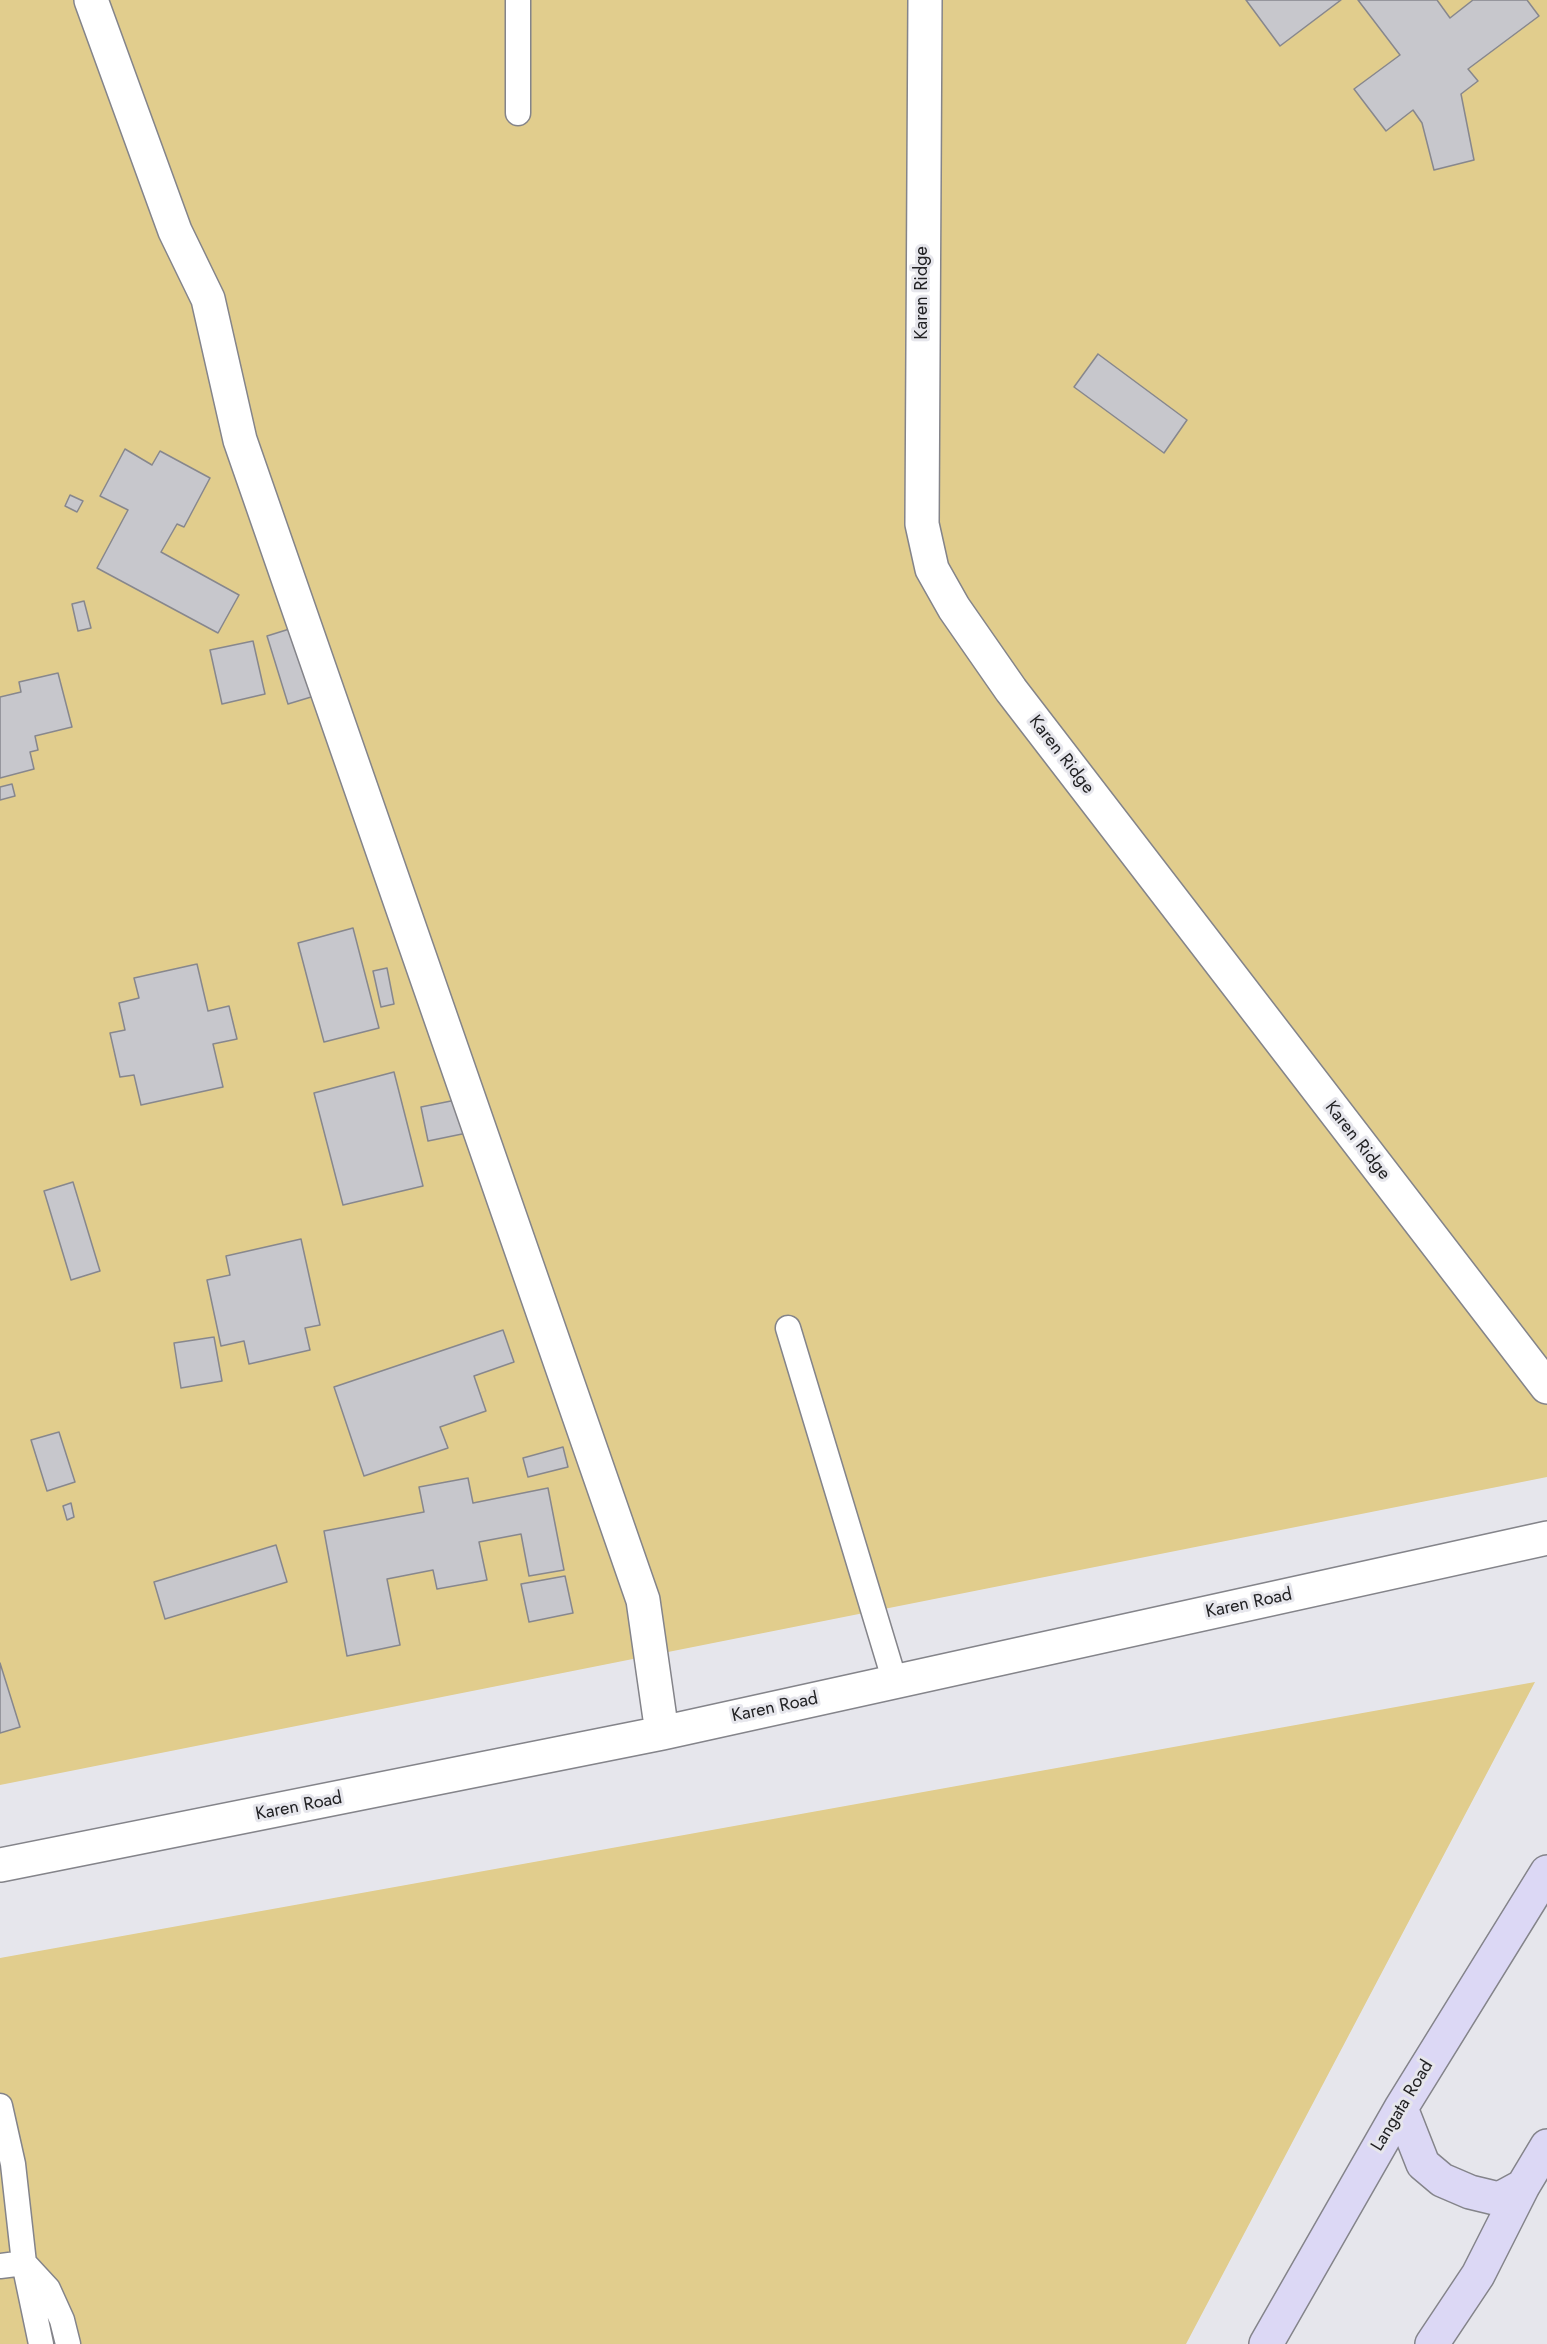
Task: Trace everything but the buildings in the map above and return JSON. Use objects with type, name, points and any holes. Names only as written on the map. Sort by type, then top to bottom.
[{"type":"main road","name":"Langata Road","points":[[1266,2344],[1401,2108],[1547,1872]]},
{"type":"main road","points":[[1401,2108],[1422,2164],[1442,2180],[1470,2192],[1499,2199],[1523,2186]]},
{"type":"main road","points":[[1432,2344],[1478,2275],[1523,2186],[1547,2146]]},
{"type":"street","points":[[92,0],[175,231],[208,299],[240,440],[643,1600],[662,1733]]},
{"type":"street","name":"Karen Ridge","points":[[925,0],[922,524],[932,568],[954,608],[1011,690],[1547,1388]]},
{"type":"street","name":"Karen Road","points":[[0,1865],[662,1733],[1547,1538]]},
{"type":"lane","points":[[518,0],[518,112]]},
{"type":"lane","points":[[788,1328],[896,1682]]},
{"type":"lane","points":[[0,2106],[13,2164],[12,2265],[41,2344]]},
{"type":"lane","points":[[12,2265],[48,2289],[62,2319],[68,2344]]},
{"type":"shaded area","points":[[0,0],[1547,0],[1547,1477],[0,1785]]},
{"type":"shaded area","points":[[1535,1682],[1186,2344],[0,2344],[0,1958]]}]
